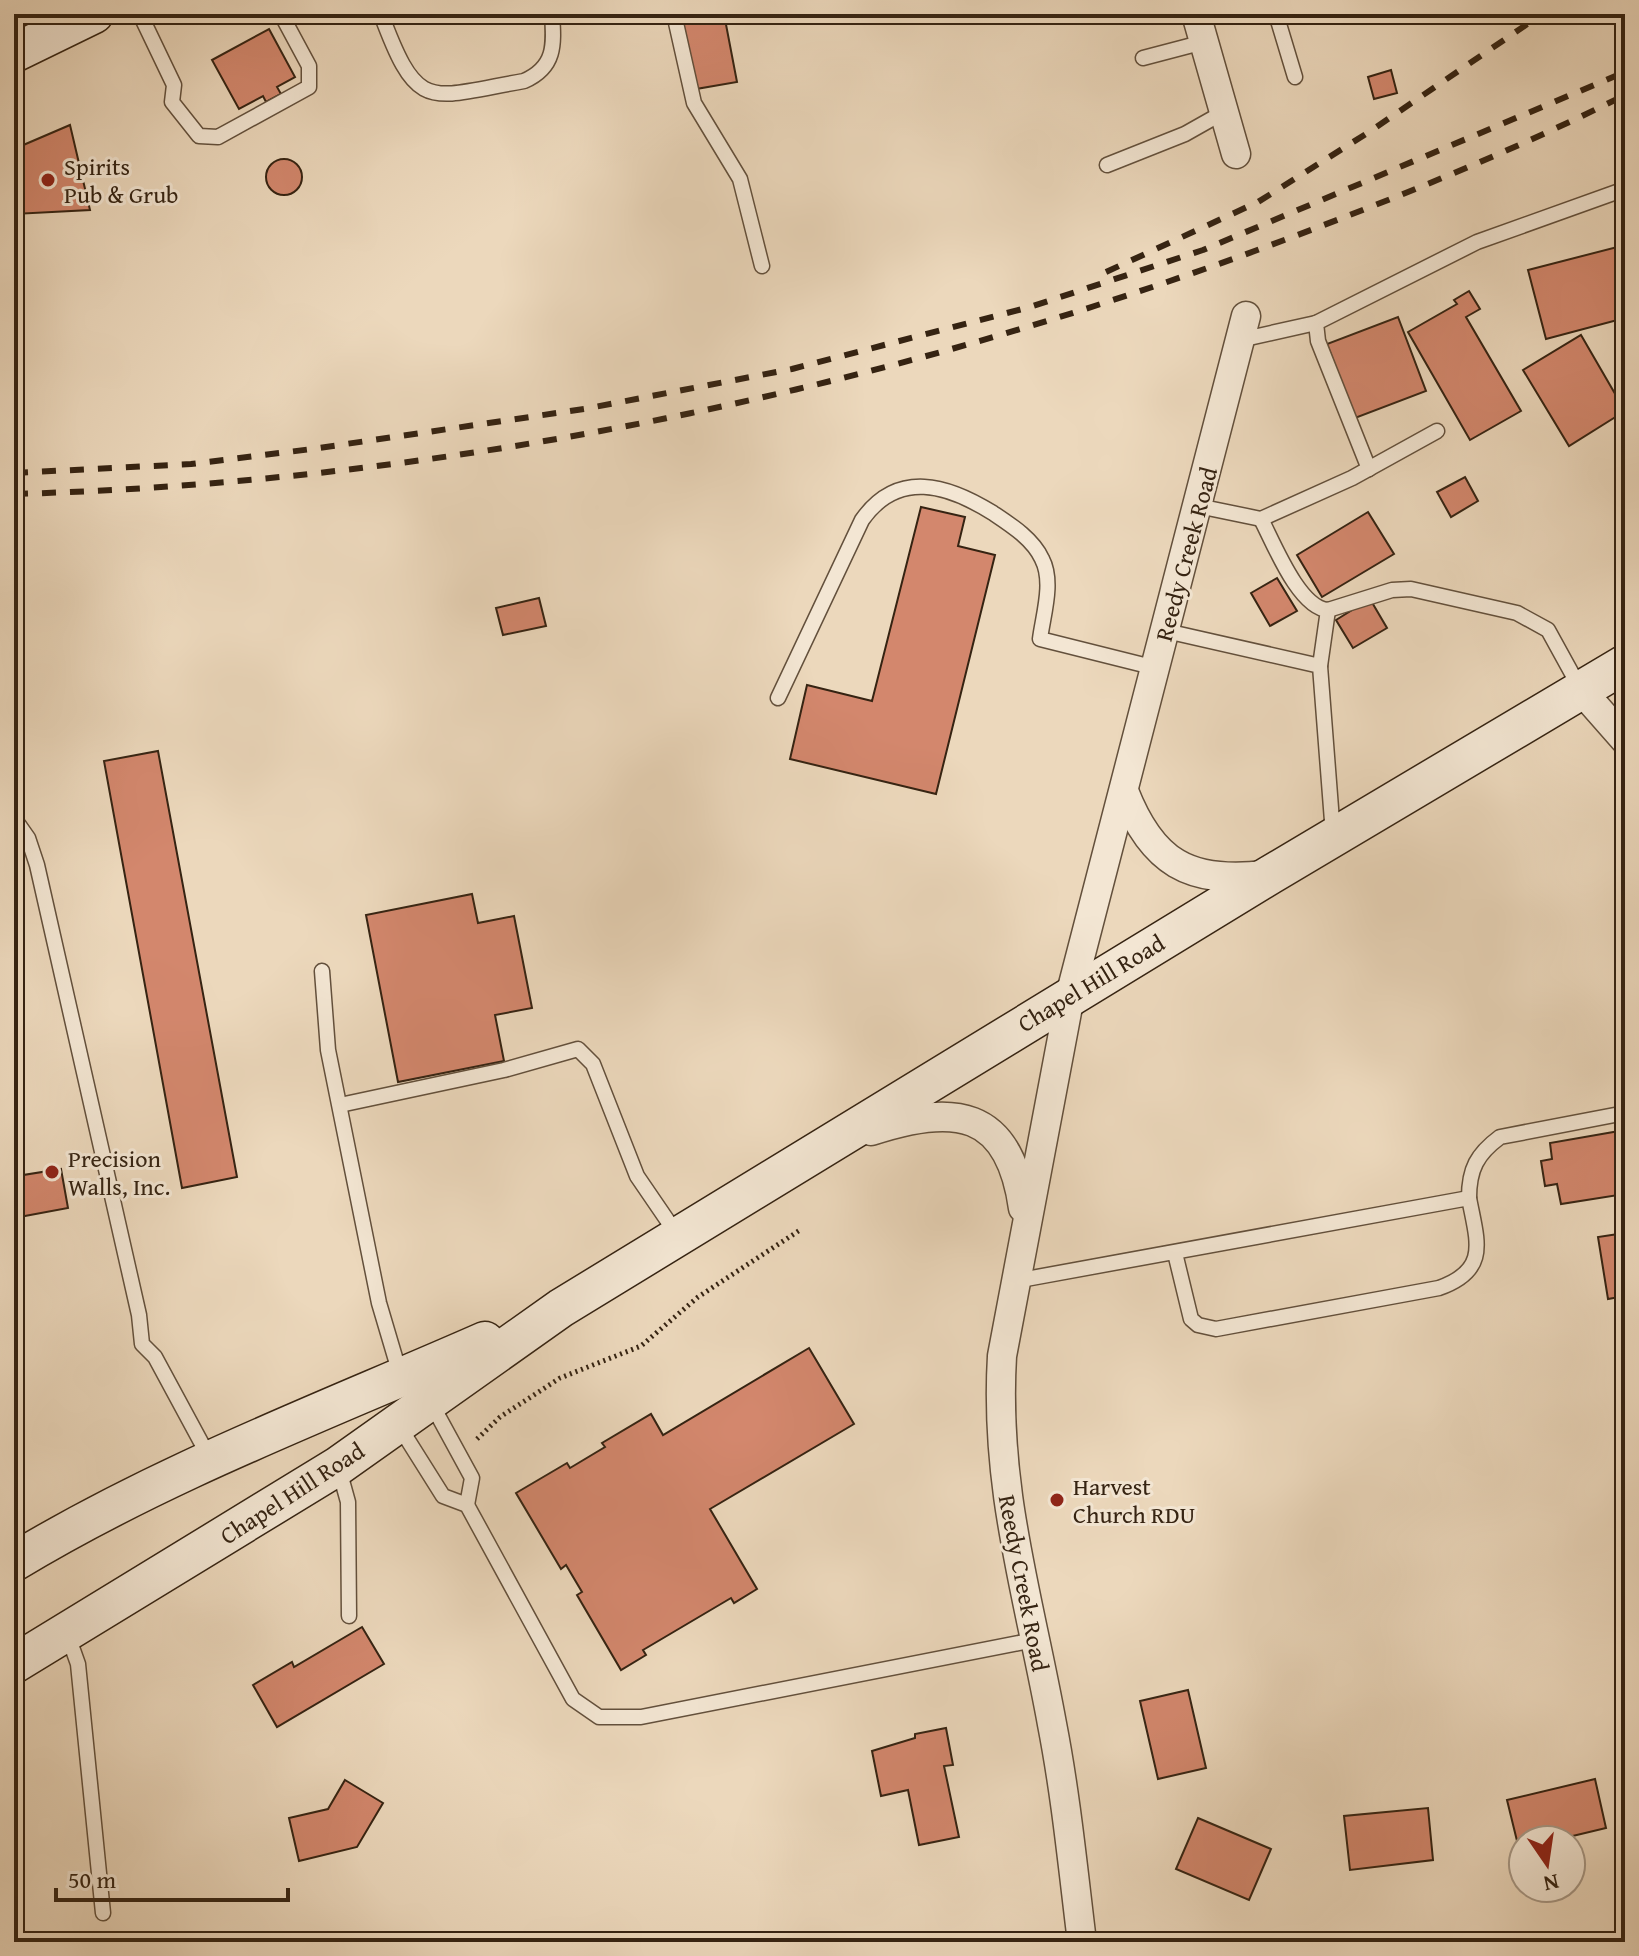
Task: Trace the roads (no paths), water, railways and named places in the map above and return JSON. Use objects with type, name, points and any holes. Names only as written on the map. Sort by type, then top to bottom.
[{"type":"main road","points":[[14,53],[94,14]]},
{"type":"main road","name":"Chapel Hill Road","points":[[14,1562],[91,1516],[210,1459],[416,1389],[561,1308],[1070,996],[1625,664]]},
{"type":"main road","name":"Chapel Hill Road","points":[[14,1664],[338,1466],[397,1424],[416,1389]]},
{"type":"street","points":[[1196,14],[1236,154]]},
{"type":"street","name":"Reedy Creek Road","points":[[1082,1942],[1066,1807],[1011,1536],[999,1404],[1002,1356],[1070,996],[1243,328]]},
{"type":"street","points":[[1581,690],[1625,740]]},
{"type":"street","points":[[1124,791],[1134,818],[1172,864],[1205,876],[1270,875]]},
{"type":"street","name":"Reedy Creek Road","points":[[828,1144],[905,1120],[962,1116],[990,1132],[1004,1146],[1018,1177],[1026,1223]]},
{"type":"lane","points":[[140,14],[174,85],[172,102],[199,136],[218,137],[309,87],[309,66],[281,14]]},
{"type":"lane","points":[[381,14],[407,76],[418,88],[440,96],[524,81],[536,76],[546,67],[554,50],[552,14]]},
{"type":"lane","points":[[674,14],[694,103],[740,179],[748,203],[752,237],[762,266]]},
{"type":"lane","points":[[1276,14],[1295,77]]},
{"type":"lane","points":[[1143,58],[1204,42]]},
{"type":"lane","points":[[1107,165],[1185,134],[1224,112]]},
{"type":"lane","points":[[1243,328],[1316,323],[1477,242],[1625,189]]},
{"type":"lane","points":[[1316,323],[1318,341],[1369,469]]},
{"type":"lane","points":[[1198,506],[1261,519],[1369,469],[1437,431]]},
{"type":"lane","points":[[778,698],[862,520],[873,504],[888,493],[917,487],[939,488],[964,495],[1034,544],[1044,562],[1048,583],[1040,639],[1156,668]]},
{"type":"lane","points":[[1261,519],[1303,597],[1317,610],[1328,610],[1392,590],[1411,589],[1517,613],[1548,630],[1581,690]]},
{"type":"lane","points":[[1328,610],[1320,666],[1333,838]]},
{"type":"lane","points":[[1166,631],[1320,666]]},
{"type":"lane","points":[[14,818],[28,838],[37,865],[139,1315],[142,1344],[155,1357],[210,1459]]},
{"type":"lane","points":[[322,971],[328,1050],[379,1303],[416,1389],[472,1478],[467,1505],[573,1699],[599,1717],[641,1717],[1034,1640]]},
{"type":"lane","points":[[340,1105],[504,1070],[578,1049],[593,1064],[637,1176],[678,1237]]},
{"type":"lane","points":[[1175,1253],[1191,1319],[1205,1328],[1454,1283],[1473,1267],[1477,1242],[1469,1198],[1473,1167],[1486,1148],[1500,1137],[1625,1113]]},
{"type":"lane","points":[[1015,1281],[1469,1198]]},
{"type":"lane","points":[[397,1424],[443,1496],[467,1505]]},
{"type":"lane","points":[[338,1466],[348,1502],[349,1616]]},
{"type":"lane","points":[[67,1632],[78,1664],[103,1913]]},
{"type":"railway","points":[[1106,272],[1258,202],[1369,132],[1542,14]]},
{"type":"railway","points":[[14,473],[191,464],[312,449],[584,409],[792,369],[1030,307],[1203,250],[1625,72]]},
{"type":"railway","points":[[14,494],[180,486],[347,470],[512,446],[676,416],[839,379],[1000,335],[1159,285],[1434,182],[1625,95]]},
{"type":"place","name":"Spirits Pub & Grub","points":[[48,180]]},
{"type":"place","name":"Precision Walls, Inc.","points":[[52,1172]]},
{"type":"place","name":"Harvest Church RDU","points":[[1057,1500]]}]
